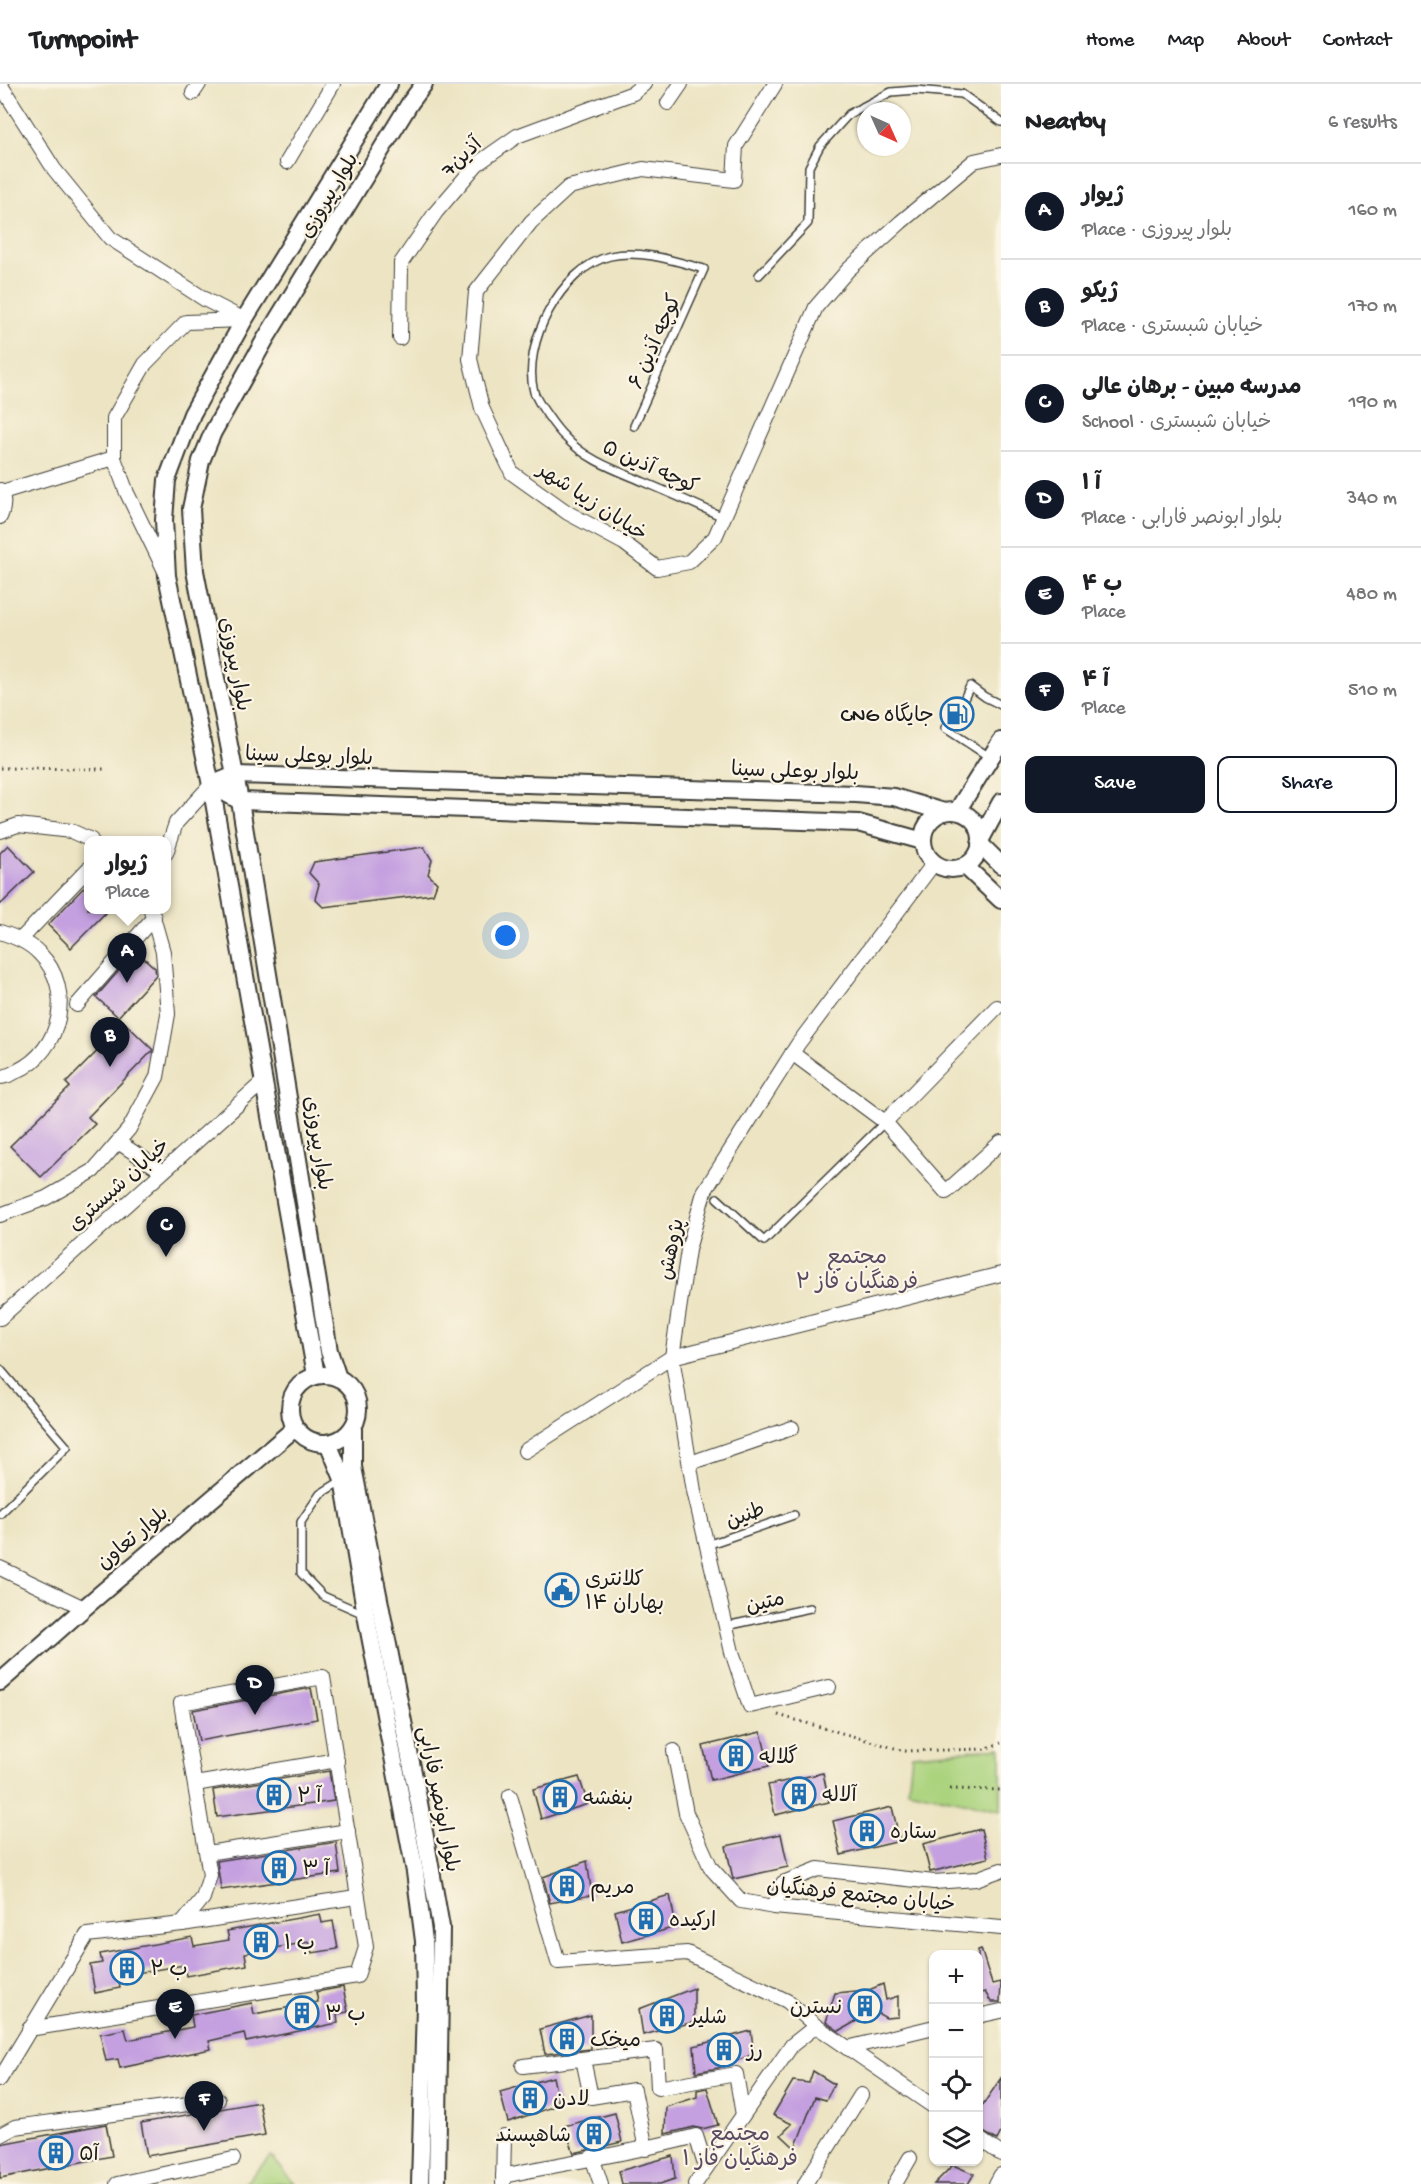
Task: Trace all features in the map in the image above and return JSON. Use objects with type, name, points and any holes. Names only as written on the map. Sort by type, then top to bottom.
[{"type":"street","points":[[0,84],[54,169],[110,238],[206,300],[244,320]]},
{"type":"street","points":[[286,162],[333,84]]},
{"type":"street","name":"بلوار پیروزی","points":[[316,1375],[211,785],[168,576],[164,520],[167,480],[192,414],[244,320],[389,84]]},
{"type":"street","name":"بلوار پیروزی","points":[[338,1377],[328,1351],[296,1137],[240,801],[195,571],[191,509],[201,461],[213,432],[266,338],[410,103],[424,84]]},
{"type":"street","name":"آذین7","points":[[400,338],[401,263],[436,212],[477,164],[517,136],[633,93],[645,84]]},
{"type":"street","points":[[668,102],[681,84]]},
{"type":"street","name":"خیابان زیبا شهر","points":[[775,84],[736,146],[734,180],[643,169],[570,187],[531,222],[476,292],[470,359],[482,408],[512,473],[568,513],[624,543],[657,568],[689,562],[714,537],[816,307],[848,270],[901,222],[975,161],[1001,155]]},
{"type":"street","points":[[168,576],[127,493],[114,458],[114,418],[145,364],[186,322],[244,320]]},
{"type":"street","points":[[0,517],[4,501],[1,491],[114,458]]},
{"type":"street","points":[[951,812],[1001,741]]},
{"type":"street","name":"بلوار بوعلی سینا","points":[[211,785],[235,775],[856,794],[894,797],[951,812]]},
{"type":"street","points":[[171,838],[176,823],[211,785],[240,801],[858,823],[923,841]]},
{"type":"street","points":[[1001,802],[980,842],[977,853],[965,866],[955,869],[944,868],[934,863],[926,853],[923,841],[925,828],[933,818],[951,812],[969,816],[977,826],[980,842],[1001,865]]},
{"type":"street","points":[[1,831],[18,825],[71,831],[84,837]]},
{"type":"street","name":"پژوهش","points":[[750,1706],[726,1626],[707,1545],[672,1357],[688,1250],[704,1192],[792,1053],[934,863]]},
{"type":"street","points":[[965,866],[1001,900]]},
{"type":"street","points":[[21,939],[84,873]]},
{"type":"street","points":[[77,1005],[151,914]]},
{"type":"street","points":[[0,1215],[46,1198],[93,1171],[129,1129],[157,1077],[168,1014],[163,952],[152,914]]},
{"type":"street","points":[[0,932],[21,939],[41,954],[55,975],[61,1000],[58,1026],[46,1048],[28,1066],[0,1077]]},
{"type":"street","points":[[885,1122],[996,1007]]},
{"type":"street","points":[[792,1053],[885,1122],[946,1192],[1001,1142]]},
{"type":"street","name":"خیابان شبستری","points":[[0,1318],[264,1081]]},
{"type":"street","points":[[118,1142],[162,1171]]},
{"type":"street","points":[[525,1451],[672,1357],[1001,1274]]},
{"type":"street","points":[[316,1375],[338,1377],[347,1383],[354,1393],[358,1404],[358,1416],[347,1435],[328,1443],[315,1443],[295,1428],[290,1416],[290,1403],[295,1390],[304,1381],[316,1375]]},
{"type":"street","name":"بلوار ابونصر فارابی","points":[[353,1426],[353,1467],[416,1872],[424,1941],[426,2005],[420,2184]]},
{"type":"street","name":"بلوار تعاون","points":[[0,1682],[295,1428]]},
{"type":"street","points":[[690,1463],[792,1428]]},
{"type":"street","name":"بلوار ابونصر فارابی","points":[[328,1443],[343,1479],[441,1927],[437,2184]]},
{"type":"street","points":[[0,1569],[84,1608]]},
{"type":"street","points":[[29,2029],[357,1976],[366,1947],[356,1897],[348,1830],[322,1677],[181,1703],[210,1875],[203,1898],[182,1924]]},
{"type":"street","points":[[750,1706],[829,1687]]},
{"type":"street","name":"خیابان مجتمع فرهنگیان","points":[[674,1751],[686,1813],[711,1868],[741,1901],[774,1907],[1001,1928]]},
{"type":"street","points":[[195,1784],[337,1760]]},
{"type":"street","points":[[510,1796],[558,1962],[687,1953],[787,2001],[816,2026],[929,2104]]},
{"type":"street","points":[[207,1853],[348,1830]]},
{"type":"street","points":[[774,1907],[783,1883],[818,1869],[934,1882],[976,1879],[1001,1870]]},
{"type":"street","points":[[0,2079],[87,1935],[182,1924],[356,1897]]},
{"type":"street","points":[[983,2015],[1001,2011]]},
{"type":"street","points":[[695,2184],[792,2045],[816,2026]]},
{"type":"street","points":[[847,2048],[929,2028]]},
{"type":"street","points":[[523,2066],[656,2050],[658,2088],[736,2074],[743,2115]]},
{"type":"street","points":[[583,2059],[591,2097],[634,2090],[646,2149]]},
{"type":"street","points":[[805,2184],[861,2095]]},
{"type":"street","points":[[0,2135],[15,2127],[218,2100]]},
{"type":"street","points":[[504,2136],[503,2180],[592,2157],[646,2149],[696,2136],[706,2168]]},
{"type":"street","points":[[983,2141],[1001,2154]]},
{"type":"street","points":[[592,2157],[601,2184]]},
{"type":"street","points":[[895,2184],[910,2158]]},
{"type":"street","points":[[117,2184],[233,2159]]},
{"type":"street","points":[[996,2184],[1001,2175]]},
{"type":"lane","points":[[759,275],[808,223],[809,167],[820,146],[849,114],[891,92],[915,90],[962,93],[1001,122]]},
{"type":"lane","name":"کوچه آذین ۵","points":[[704,269],[636,254],[609,256],[578,272],[559,294],[537,333],[531,370],[535,394],[564,437],[593,460],[723,517]]},
{"type":"lane","name":"کوچه آذین ۶","points":[[634,426],[704,269]]},
{"type":"lane","points":[[991,758],[945,728],[957,714],[970,686],[1001,705]]},
{"type":"lane","points":[[717,1198],[764,1241],[885,1122]]},
{"type":"lane","points":[[0,1368],[67,1447],[0,1514]]},
{"type":"lane","points":[[343,1479],[320,1494],[301,1522],[301,1574],[323,1596],[374,1613]]},
{"type":"lane","name":"طنین","points":[[707,1545],[794,1515]]},
{"type":"lane","name":"متین","points":[[726,1626],[810,1608]]},
{"type":"path","points":[[0,768],[104,769]]},
{"type":"path","points":[[750,1706],[905,1751],[984,1749],[1001,1743]]},
{"type":"path","points":[[950,1789],[1001,1790]]},
{"type":"green space","points":[[1001,1748],[1001,1810],[908,1790],[912,1755]]},
{"type":"green space","points":[[271,2156],[295,2184],[244,2184]]},
{"type":"building","points":[[8,845],[34,872],[0,905],[0,853]]},
{"type":"building","points":[[424,847],[432,860],[428,874],[437,883],[433,894],[323,907],[315,899],[319,884],[309,873],[314,862]]},
{"type":"building","points":[[84,887],[84,914],[104,914],[71,948],[48,925]]},
{"type":"building","points":[[136,951],[155,968],[156,975],[118,1017],[96,997]]},
{"type":"building","points":[[125,1023],[153,1050],[88,1117],[95,1124],[41,1177],[10,1146],[70,1087],[66,1083]]},
{"type":"building","points":[[311,1688],[317,1719],[199,1741],[193,1710]]},
{"type":"building","name":"گلاله","points":[[761,1732],[769,1766],[711,1780],[703,1746]]},
{"type":"building","name":"آ ۲","points":[[329,1771],[334,1801],[217,1817],[213,1790]]},
{"type":"building","name":"آلاله","points":[[823,1773],[829,1802],[775,1815],[768,1785]]},
{"type":"building","name":"بنفشه","points":[[579,1777],[588,1804],[541,1819],[533,1789]]},
{"type":"building","name":"ستاره","points":[[892,1807],[900,1841],[841,1855],[833,1821]]},
{"type":"building","points":[[981,1829],[988,1858],[930,1872],[923,1844]]},
{"type":"building","points":[[781,1834],[788,1867],[733,1879],[726,1846]]},
{"type":"building","name":"آ ۳","points":[[336,1842],[340,1873],[221,1890],[217,1861]]},
{"type":"building","name":"مریم","points":[[587,1861],[592,1895],[550,1903],[543,1877]]},
{"type":"building","name":"ارکیده","points":[[670,1895],[676,1927],[622,1942],[615,1911]]},
{"type":"building","points":[[320,1914],[322,1923],[333,1921],[338,1949],[312,1953],[309,1942],[245,1953],[247,1965],[186,1976],[184,1965],[118,1976],[120,1988],[95,1993],[90,1965],[102,1963],[100,1954],[192,1937],[194,1946],[229,1940],[227,1931]]},
{"type":"building","points":[[983,1955],[992,1984],[1001,1982],[1000,2002],[991,2002],[985,1992],[983,1993]]},
{"type":"building","name":"نسترن","points":[[883,1984],[886,2000],[898,1996],[898,2017],[886,2018],[874,2011],[839,2031],[826,2022],[835,1993],[869,1990]]},
{"type":"building","points":[[343,1987],[348,2012],[337,2014],[338,2023],[246,2042],[244,2033],[209,2041],[211,2049],[120,2068],[118,2059],[106,2061],[100,2034],[125,2029],[128,2040],[193,2027],[191,2015],[252,2003],[254,2014],[318,2002],[316,1992]]},
{"type":"building","name":"شلیر","points":[[694,1988],[694,2022],[643,2035],[639,2009]]},
{"type":"building","name":"میخک","points":[[591,2015],[591,2049],[545,2054],[540,2029]]},
{"type":"building","name":"رز","points":[[751,2031],[754,2054],[718,2068],[696,2072],[694,2046]]},
{"type":"building","points":[[813,2071],[834,2084],[826,2100],[815,2097],[795,2148],[781,2135],[792,2124],[773,2115],[793,2081],[809,2083]]},
{"type":"building","name":"لادن","points":[[553,2077],[559,2105],[508,2122],[500,2092]]},
{"type":"building","points":[[1001,2078],[1001,2132],[997,2140],[983,2132],[983,2105]]},
{"type":"building","points":[[707,2088],[718,2125],[702,2129],[694,2127],[665,2134],[666,2107],[697,2097],[697,2090]]},
{"type":"building","points":[[259,2102],[265,2135],[147,2156],[141,2123]]},
{"type":"building","name":"شاهپسند","points":[[615,2113],[622,2142],[574,2153],[564,2126]]},
{"type":"building","name":"آ۵","points":[[106,2124],[112,2156],[0,2178],[0,2144]]},
{"type":"building","points":[[673,2156],[675,2179],[660,2184],[622,2184],[619,2171]]},
{"type":"building","points":[[952,2166],[974,2174],[968,2184],[934,2184]]},
{"type":"place","name":"CNG جایگاه","points":[[957,714]]},
{"type":"place","name":"ژیوار","points":[[127,983]]},
{"type":"place","name":"ژیکو","points":[[110,1067]]},
{"type":"place","name":"مدرسه مبین - برهان عالی","points":[[166,1257]]},
{"type":"place","name":"کلانتری ۱۴ بهاران","points":[[562,1590]]},
{"type":"place","name":"آ ۱","points":[[255,1715]]},
{"type":"place","name":"گلاله","points":[[736,1756]]},
{"type":"place","name":"آلاله","points":[[799,1794]]},
{"type":"place","name":"آ ۲","points":[[274,1795]]},
{"type":"place","name":"بنفشه","points":[[560,1797]]},
{"type":"place","name":"ستاره","points":[[867,1831]]},
{"type":"place","name":"آ ۳","points":[[279,1868]]},
{"type":"place","name":"مریم","points":[[567,1886]]},
{"type":"place","name":"ارکیده","points":[[646,1919]]},
{"type":"place","name":"ب ۱","points":[[261,1942]]},
{"type":"place","name":"ب ۲","points":[[127,1968]]},
{"type":"place","name":"نسترن","points":[[865,2006]]},
{"type":"place","name":"ب ۳","points":[[302,2013]]},
{"type":"place","name":"شلیر","points":[[667,2016]]},
{"type":"place","name":"ب ۴","points":[[175,2039]]},
{"type":"place","name":"میخک","points":[[567,2039]]},
{"type":"place","name":"رز","points":[[724,2050]]},
{"type":"place","name":"لادن","points":[[530,2098]]},
{"type":"place","name":"آ ۴","points":[[204,2131]]},
{"type":"place","name":"شاهپسند","points":[[594,2134]]},
{"type":"place","name":"آ۵","points":[[56,2153]]},
{"type":"district","name":"مجتمع فرهنگیان فاز ۲","points":[[857,1268]]},
{"type":"district","name":"مجتمع فرهنگیان فاز ۱","points":[[740,2144]]}]
